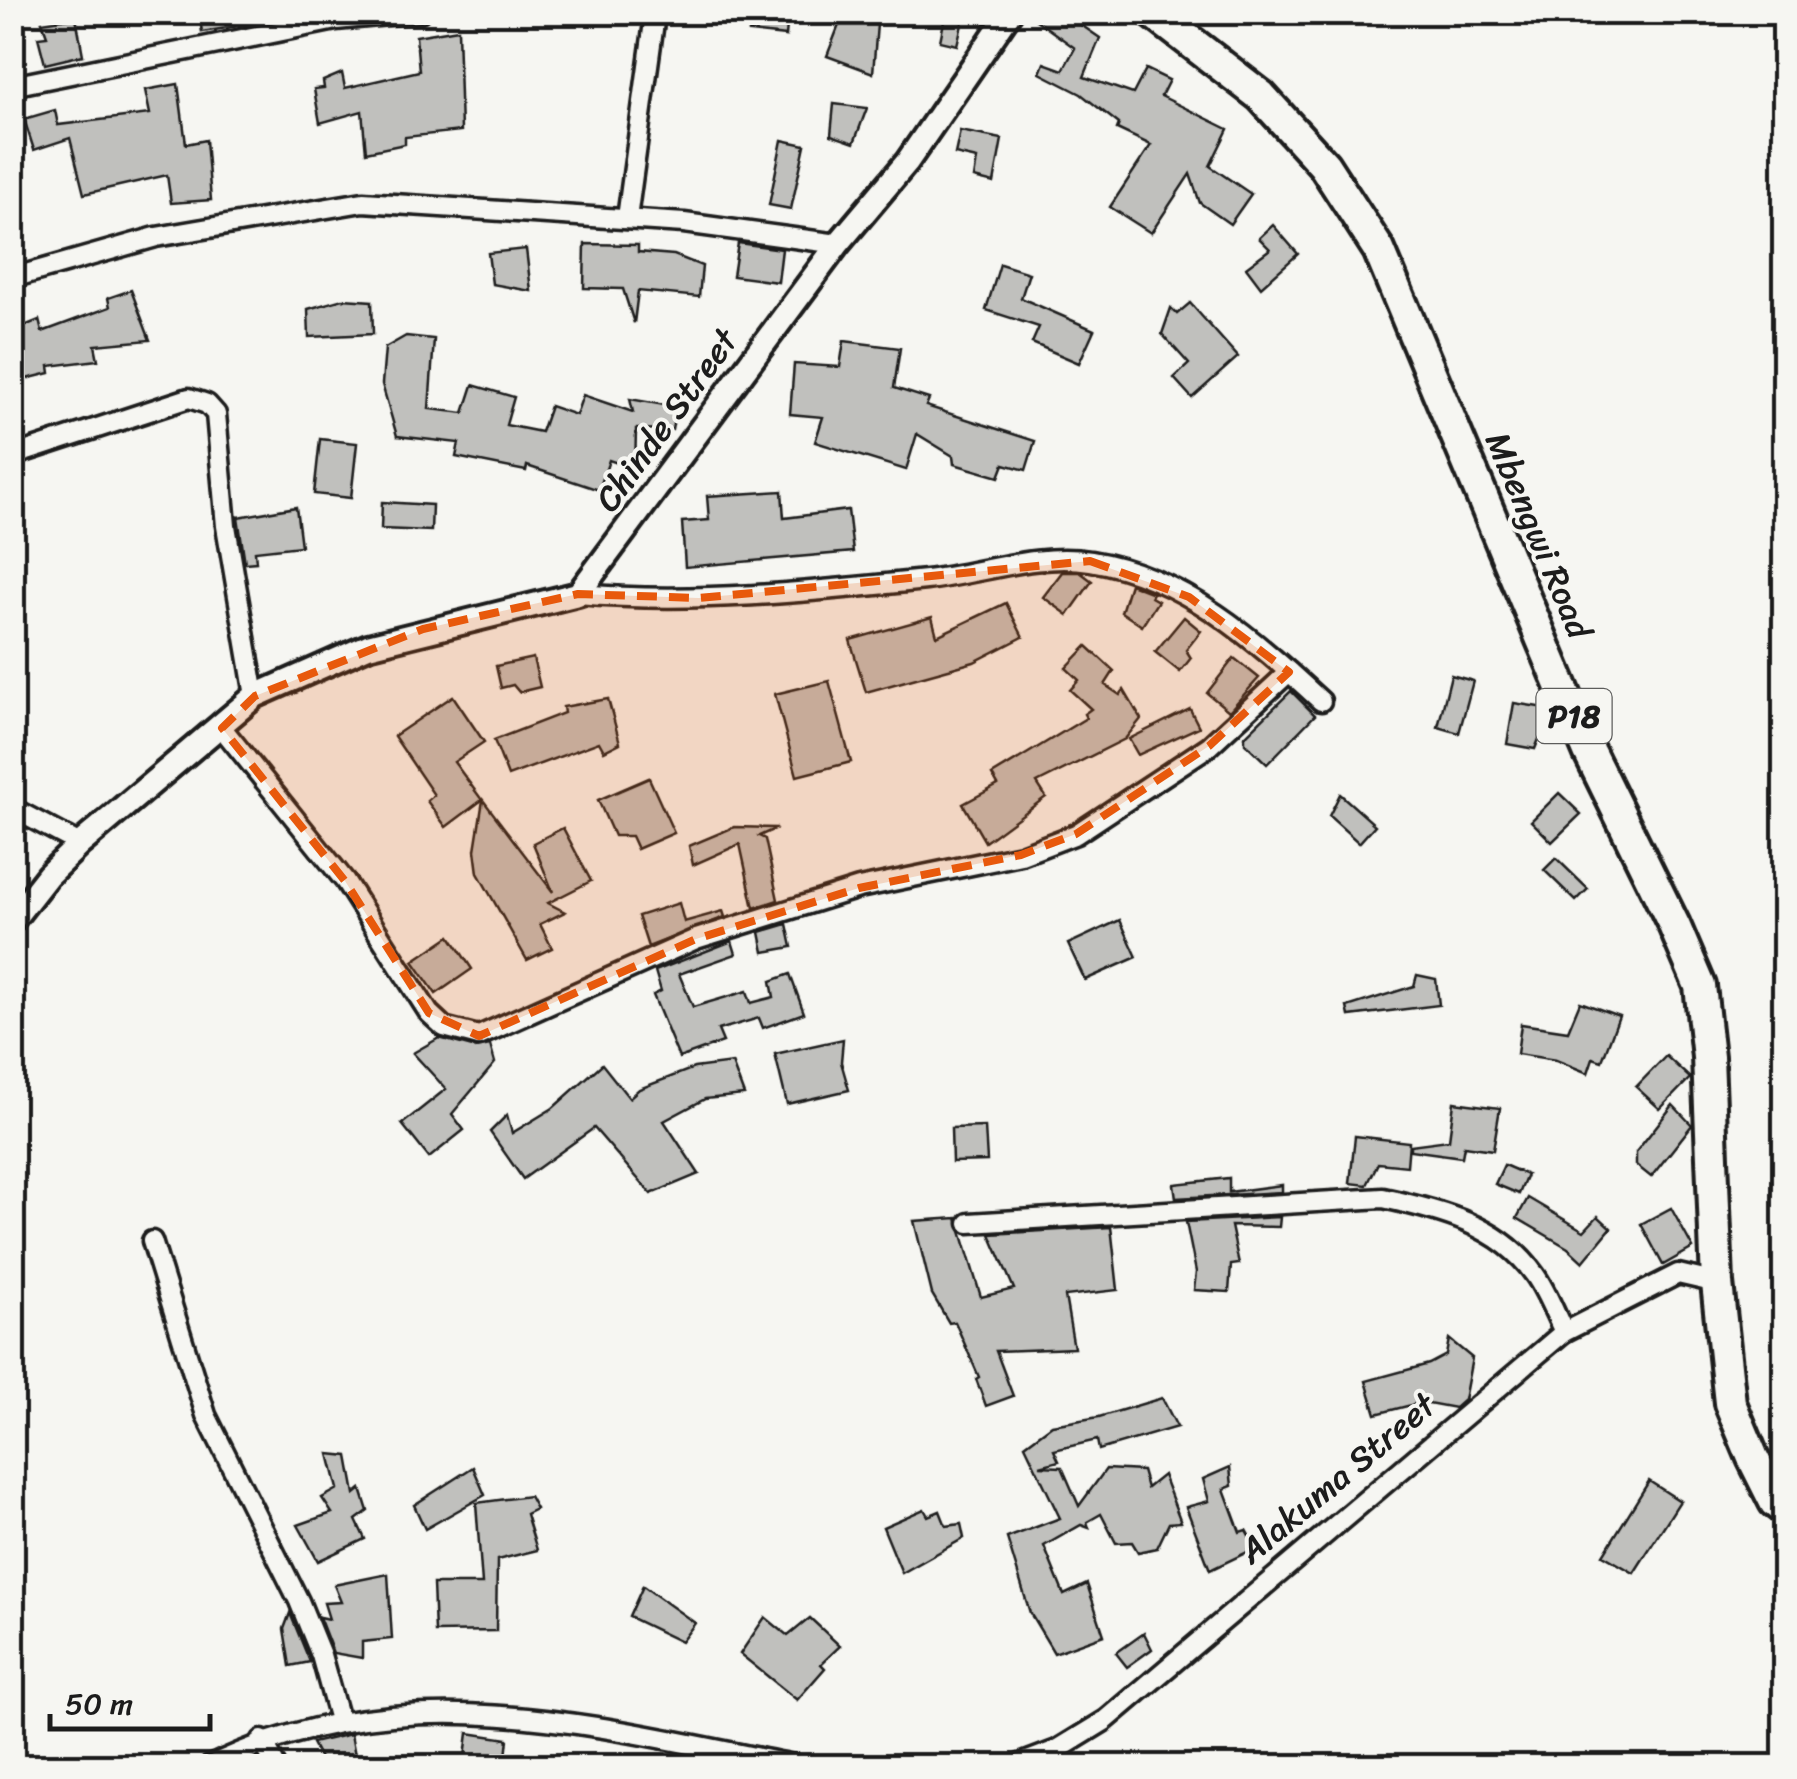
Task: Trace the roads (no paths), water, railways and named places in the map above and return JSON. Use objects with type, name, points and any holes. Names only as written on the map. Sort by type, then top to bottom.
[{"type":"main road","name":"Mbengwi Road","points":[[1152,12],[1261,96],[1324,165],[1379,250],[1589,752],[1700,986],[1708,1057],[1717,1283],[1730,1403],[1752,1458],[1775,1502],[1784,1508]]},
{"type":"street","points":[[12,86],[336,20],[420,12]]},
{"type":"street","points":[[627,218],[654,22],[648,12]]},
{"type":"street","name":"Chinde Street","points":[[578,594],[838,244],[908,162],[1010,12]]},
{"type":"street","points":[[12,278],[156,237],[364,202],[627,218],[838,244]]},
{"type":"street","points":[[12,456],[189,398],[207,404],[216,414],[226,526],[255,696]]},
{"type":"street","points":[[12,921],[48,875],[80,844],[222,728],[255,696],[368,646],[578,594],[699,598],[928,579],[1049,560],[1090,561],[1134,572],[1232,622],[1320,702]]},
{"type":"street","points":[[222,728],[345,881],[429,1013],[444,1027],[479,1036],[696,939],[859,888],[1022,856],[1076,834],[1209,746],[1289,672]]},
{"type":"street","points":[[12,808],[80,844]]},
{"type":"street","points":[[969,1223],[1383,1198],[1438,1210],[1490,1233],[1534,1274],[1564,1332]]},
{"type":"street","points":[[152,1240],[206,1415],[300,1602],[321,1655],[339,1720]]},
{"type":"street","name":"Alakuma Street","points":[[1015,1766],[1057,1750],[1106,1720],[1564,1332],[1678,1274],[1717,1283]]},
{"type":"street","points":[[210,1766],[262,1740],[339,1720],[523,1714],[800,1766]]},
{"type":"street","points":[[262,1740],[276,1766]]}]
